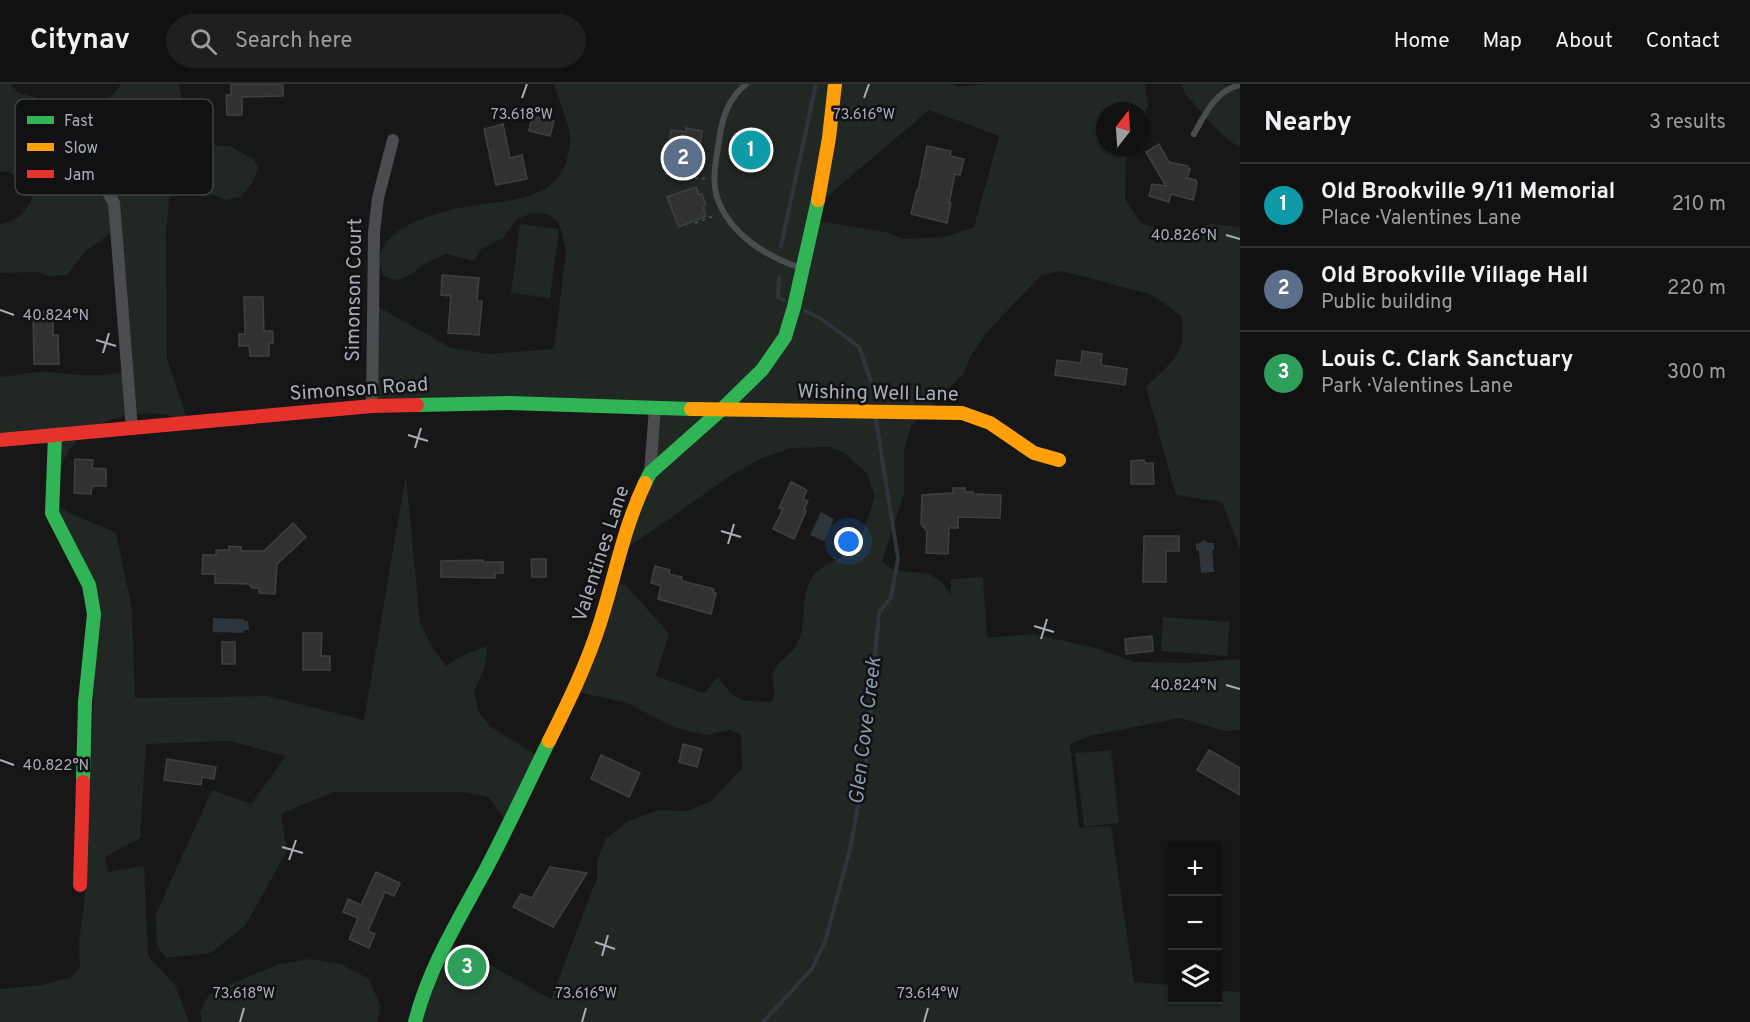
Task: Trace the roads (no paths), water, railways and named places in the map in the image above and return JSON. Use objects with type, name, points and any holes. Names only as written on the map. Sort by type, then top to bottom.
[{"type":"street","name":"Valentines Lane","points":[[415,1022],[433,967],[501,838],[565,709],[586,661],[600,623],[635,504],[650,473],[762,370],[785,337],[803,268],[829,138],[835,84]]},
{"type":"street","name":"Simonson Court","points":[[372,406],[374,232],[378,198],[393,140]]},
{"type":"street","points":[[110,195],[114,203],[132,429]]},
{"type":"street","name":"Simonson Road","points":[[0,440],[372,406],[509,403],[721,410]]},
{"type":"street","points":[[650,473],[656,408]]},
{"type":"street","name":"Wishing Well Lane","points":[[721,410],[962,412],[990,423],[1034,453],[1059,460]]},
{"type":"street","points":[[55,436],[52,513],[71,554],[89,585],[94,614],[85,702],[80,885]]},
{"type":"lane","points":[[746,84],[733,98],[725,112],[718,146],[715,180],[717,199],[727,218],[759,249],[780,261],[803,268]]},
{"type":"lane","points":[[1194,134],[1212,104],[1227,88],[1240,85]]},
{"type":"waterway","name":"Glen Cove Creek","points":[[781,246],[816,84]]},
{"type":"waterway","name":"Glen Cove Creek","points":[[779,277],[778,297],[784,300]]},
{"type":"waterway","name":"Glen Cove Creek","points":[[805,311],[820,318],[859,347],[876,396]]},
{"type":"waterway","name":"Glen Cove Creek","points":[[763,1022],[812,969],[825,942],[851,845],[866,761],[879,612],[891,598],[898,558],[876,420]]},
{"type":"place","name":"Old Brookville 9/11 Memorial","points":[[751,150]]},
{"type":"place","name":"Old Brookville Village Hall","points":[[683,158]]},
{"type":"place","name":"Louis C. Clark Sanctuary","points":[[467,967]]}]
